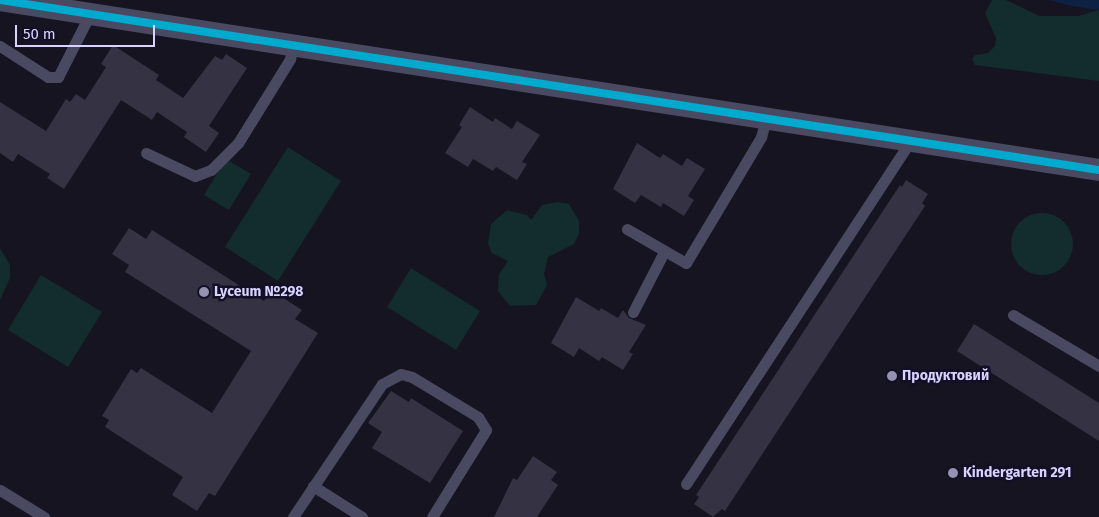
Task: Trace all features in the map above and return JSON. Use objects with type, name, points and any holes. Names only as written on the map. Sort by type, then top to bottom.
[{"type":"street","points":[[0,0],[1099,170]]},
{"type":"lane","points":[[0,46],[48,77],[58,77],[90,14]]},
{"type":"lane","points":[[146,153],[195,176],[212,170],[238,143],[290,59],[293,46]]},
{"type":"lane","points":[[627,229],[686,263],[761,137],[766,119]]},
{"type":"lane","points":[[686,484],[911,140]]},
{"type":"lane","points":[[633,312],[664,252]]},
{"type":"lane","points":[[1013,315],[1099,366]]},
{"type":"lane","points":[[293,517],[382,384],[391,376],[412,377],[478,417],[486,430],[432,517]]},
{"type":"lane","points":[[313,486],[362,517]]},
{"type":"lane","points":[[0,490],[44,517]]},
{"type":"green space","points":[[992,0],[1006,0],[1039,16],[1078,16],[1099,10],[1099,81],[975,65],[972,59],[975,55],[988,53],[995,46],[996,38],[985,13]]},
{"type":"green space","points":[[288,147],[341,181],[278,281],[225,247]]},
{"type":"green space","points":[[226,159],[251,174],[229,210],[204,195]]},
{"type":"green space","points":[[557,202],[569,204],[579,221],[579,234],[574,244],[548,257],[544,274],[547,285],[536,305],[510,306],[498,291],[499,274],[508,261],[492,253],[488,244],[491,224],[507,210],[527,215],[531,220],[542,205]]},
{"type":"green space","points":[[1042,213],[1059,218],[1064,222],[1068,227],[1073,244],[1068,261],[1064,266],[1059,270],[1042,275],[1025,270],[1020,266],[1016,261],[1011,244],[1016,227],[1020,222],[1025,218]]},
{"type":"green space","points":[[0,248],[10,265],[10,278],[0,300]]},
{"type":"green space","points":[[411,268],[480,311],[456,350],[387,307]]},
{"type":"green space","points":[[41,275],[102,312],[68,367],[8,330]]},
{"type":"water","points":[[1050,0],[1099,0],[1099,10],[1072,6]]},
{"type":"building","points":[[113,45],[159,75],[156,80],[183,98],[215,56],[222,60],[226,54],[247,68],[209,126],[219,133],[206,152],[184,137],[187,132],[157,112],[152,120],[121,100],[64,189],[47,178],[50,174],[18,154],[13,162],[0,153],[0,102],[46,131],[66,99],[70,102],[76,94],[85,100],[106,67],[101,64]]},
{"type":"building","points":[[470,107],[493,122],[495,118],[512,129],[517,121],[540,135],[522,162],[527,164],[517,180],[496,167],[493,171],[473,159],[468,167],[445,153],[462,127],[459,125]]},
{"type":"building","points":[[637,143],[660,158],[663,154],[682,166],[687,158],[705,169],[688,196],[694,200],[684,216],[663,203],[661,207],[641,195],[635,203],[613,189]]},
{"type":"building","points":[[906,180],[928,194],[922,203],[925,206],[725,511],[722,509],[713,517],[694,504],[699,497],[696,495],[900,185],[902,187]]},
{"type":"building","points":[[129,228],[146,239],[152,230],[264,301],[271,290],[302,310],[295,319],[318,333],[215,496],[209,493],[197,511],[172,495],[183,477],[105,427],[109,420],[102,416],[131,369],[137,373],[141,368],[212,413],[251,351],[125,272],[129,265],[112,254]]},
{"type":"building","points":[[576,297],[599,311],[601,308],[618,318],[623,310],[629,318],[646,325],[629,352],[633,354],[623,370],[602,357],[599,361],[579,348],[574,357],[551,343]]},
{"type":"building","points":[[974,324],[1099,403],[1099,441],[957,351]]},
{"type":"building","points":[[391,391],[409,402],[411,398],[463,431],[430,483],[372,448],[382,432],[368,423]]},
{"type":"building","points":[[533,456],[557,472],[551,480],[558,485],[537,517],[494,517],[513,478],[517,480]]},
{"type":"transit line","points":[[0,0],[1099,170]]},
{"type":"place","name":"Lyceum №298","points":[[204,292]]},
{"type":"place","name":"Продуктовий","points":[[892,376]]},
{"type":"place","name":"Kindergarten 291","points":[[953,473]]}]
